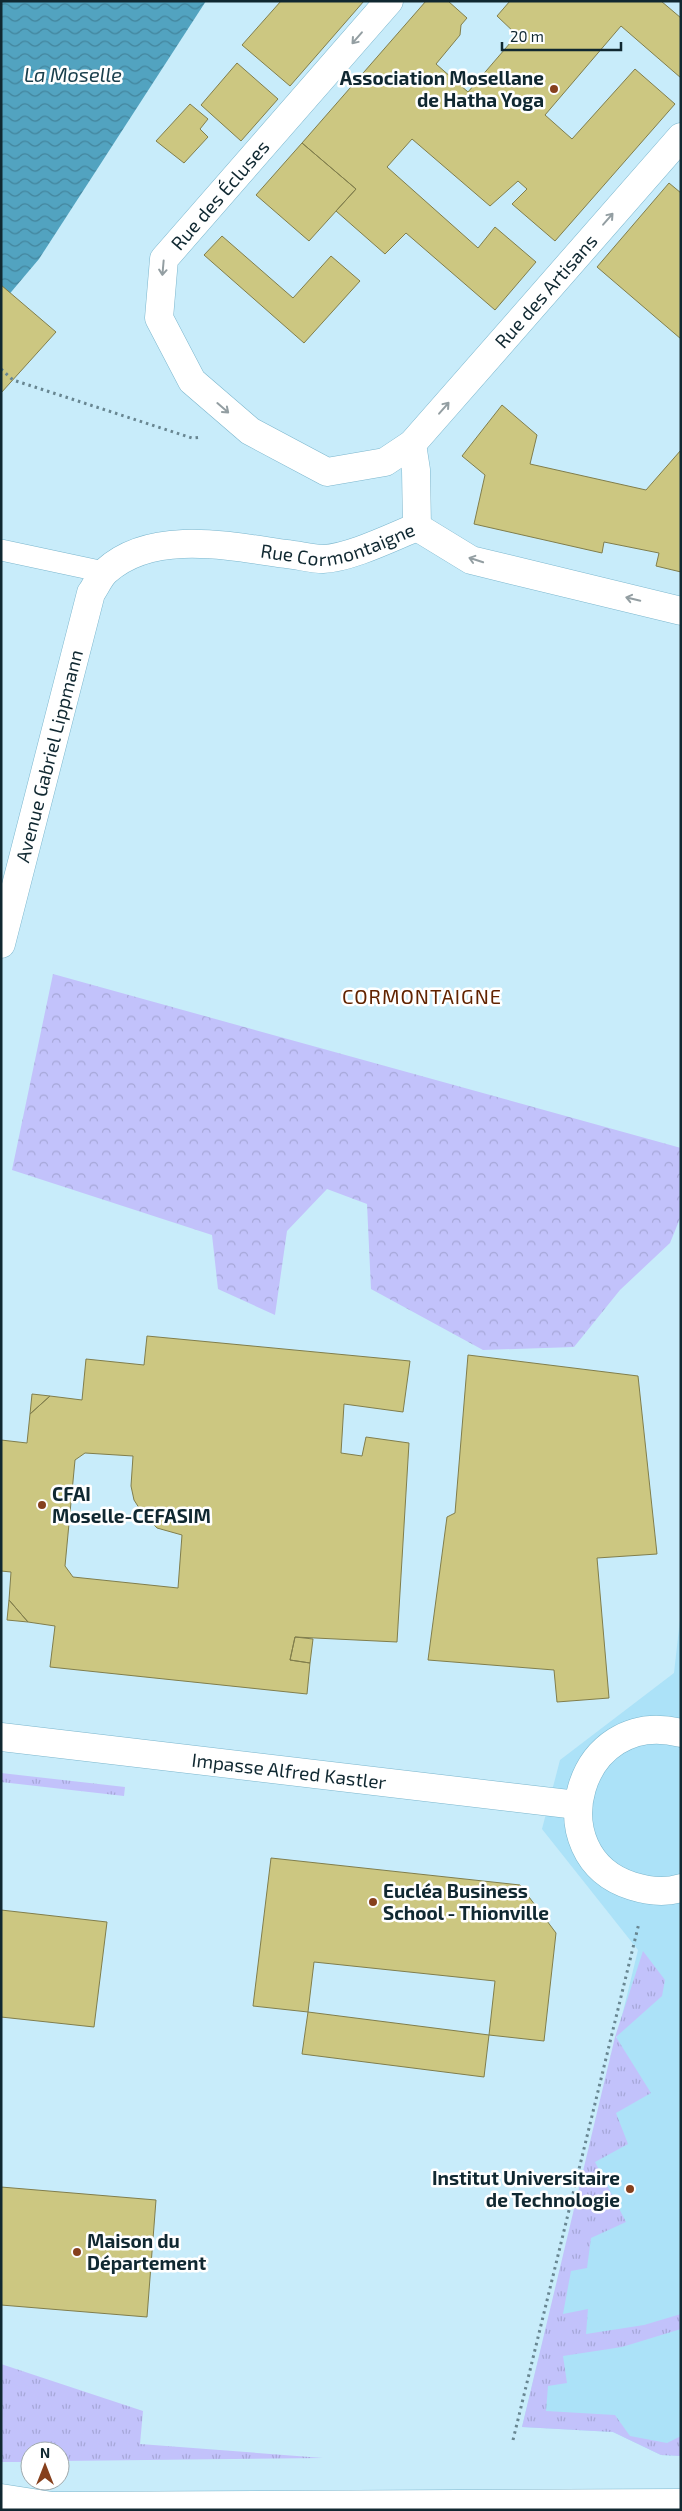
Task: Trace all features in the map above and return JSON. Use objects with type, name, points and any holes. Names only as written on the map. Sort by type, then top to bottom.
[{"type":"street","name":"Rue des Écluses","points":[[385,462],[327,472],[250,431],[192,381],[159,318],[164,259],[389,1]]},
{"type":"street","name":"Rue des Artisans","points":[[385,462],[412,444],[677,141]]},
{"type":"street","points":[[412,444],[416,470],[417,527]]},
{"type":"street","name":"Rue Cormontaigne","points":[[104,572],[121,560],[148,550],[174,545],[204,543],[324,559],[368,548],[417,527],[471,560],[681,611]]},
{"type":"street","name":"Avenue Gabriel Lippmann","points":[[1,944],[91,593],[104,572]]},
{"type":"street","points":[[681,1733],[668,1730],[642,1731],[618,1741],[597,1757],[584,1780],[577,1805],[580,1829],[589,1851],[604,1870],[624,1883],[647,1891],[673,1891],[681,1888]]},
{"type":"street","name":"Impasse Alfred Kastler","points":[[1,1736],[577,1805]]},
{"type":"street","points":[[1,2498],[47,2508],[681,2502]]},
{"type":"lane","points":[[1,550],[104,572]]},
{"type":"path","points":[[1,369],[13,380],[192,438],[250,431]]},
{"type":"path","points":[[513,2440],[647,1891]]},
{"type":"shaded area","name":"Institut Universitaire de Technologie","points":[[681,1611],[681,2456],[661,2455],[613,2432],[522,2427],[638,1950],[542,1829],[560,1760],[674,1673]]},
{"type":"green space","points":[[53,974],[681,1148],[681,1216],[670,1243],[620,1290],[574,1347],[483,1350],[371,1289],[367,1204],[327,1189],[287,1231],[275,1315],[218,1289],[212,1235],[12,1170]]},
{"type":"green space","points":[[1,1773],[125,1787],[124,1796],[1,1782]]},
{"type":"green space","points":[[643,1951],[665,1980],[662,1996],[616,2037],[651,2093],[616,2113],[628,2144],[595,2162],[626,2222],[591,2238],[587,2268],[571,2271],[563,2314],[588,2309],[586,2334],[644,2325],[681,2314],[681,2329],[622,2347],[563,2356],[567,2383],[548,2386],[546,2411],[615,2415],[630,2436],[667,2443],[681,2436],[681,2456],[661,2455],[613,2432],[522,2427],[615,2037]]},
{"type":"green space","points":[[1,2364],[143,2411],[140,2444],[323,2458],[70,2461],[70,2441],[20,2441],[20,2462],[1,2462]]},
{"type":"water","name":"La Moselle","points":[[1,1],[206,1],[39,259],[1,304]]},
{"type":"building","points":[[281,1],[364,1],[290,86],[242,45]]},
{"type":"building","points":[[426,1],[448,1],[467,18],[461,25],[460,35],[436,64],[468,92],[517,35],[497,16],[510,1],[661,1],[681,18],[681,78],[621,26],[545,115],[572,139],[635,69],[675,104],[555,241],[512,204],[527,189],[518,181],[490,206],[412,139],[387,167],[478,248],[495,227],[536,262],[495,310],[406,233],[385,254],[336,211],[356,189],[302,143]]},
{"type":"building","points":[[237,63],[278,99],[241,141],[201,105]]},
{"type":"building","points":[[190,104],[208,119],[200,129],[208,137],[184,163],[156,141]]},
{"type":"building","points":[[302,143],[356,189],[309,241],[256,195]]},
{"type":"building","points":[[669,183],[681,193],[681,339],[597,267]]},
{"type":"building","points":[[222,236],[293,298],[331,256],[360,281],[304,343],[204,255]]},
{"type":"building","points":[[1,285],[56,332],[1,393]]},
{"type":"building","points":[[502,405],[537,435],[530,464],[646,490],[681,450],[681,572],[656,566],[659,553],[604,542],[602,553],[474,524],[485,475],[462,456]]},
{"type":"building","points":[[147,1336],[410,1361],[403,1412],[344,1404],[341,1453],[362,1456],[366,1437],[409,1443],[397,1642],[295,1637],[290,1660],[310,1663],[307,1694],[50,1667],[55,1626],[28,1622],[9,1600],[11,1572],[1,1571],[1,1440],[27,1443],[30,1414],[50,1396],[82,1400],[86,1359],[144,1365]],"holes":[[[85,1453],[133,1456],[131,1486],[134,1500],[141,1511],[157,1528],[182,1535],[178,1588],[73,1577],[65,1566],[75,1460]]]},
{"type":"building","points":[[468,1355],[638,1376],[657,1554],[597,1558],[609,1698],[557,1702],[554,1670],[428,1660],[447,1517],[455,1513]]},
{"type":"building","points":[[32,1394],[50,1396],[30,1414]]},
{"type":"building","points":[[9,1600],[28,1622],[7,1620]]},
{"type":"building","points":[[295,1637],[313,1639],[310,1663],[290,1660]]},
{"type":"building","points":[[271,1858],[520,1885],[556,1933],[544,2041],[489,2035],[495,1981],[314,1962],[308,2012],[253,2006]]},
{"type":"building","points":[[1,1910],[107,1922],[94,2027],[1,2017]]},
{"type":"building","points":[[308,2012],[489,2035],[484,2077],[302,2054]]},
{"type":"building","name":"Maison du Département","points":[[1,2187],[156,2200],[147,2317],[1,2305]]},
{"type":"place","name":"Association Mosellane de Hatha Yoga","points":[[554,89]]},
{"type":"place","name":"CFAI Moselle-CEFASIM","points":[[42,1505]]},
{"type":"place","name":"Eucléa Business School - Thionville","points":[[373,1902]]},
{"type":"place","name":"Institut Universitaire de Technologie","points":[[630,2189]]},
{"type":"place","name":"Maison du Département","points":[[77,2252]]},
{"type":"district","name":"CORMONTAIGNE","points":[[422,997]]}]
